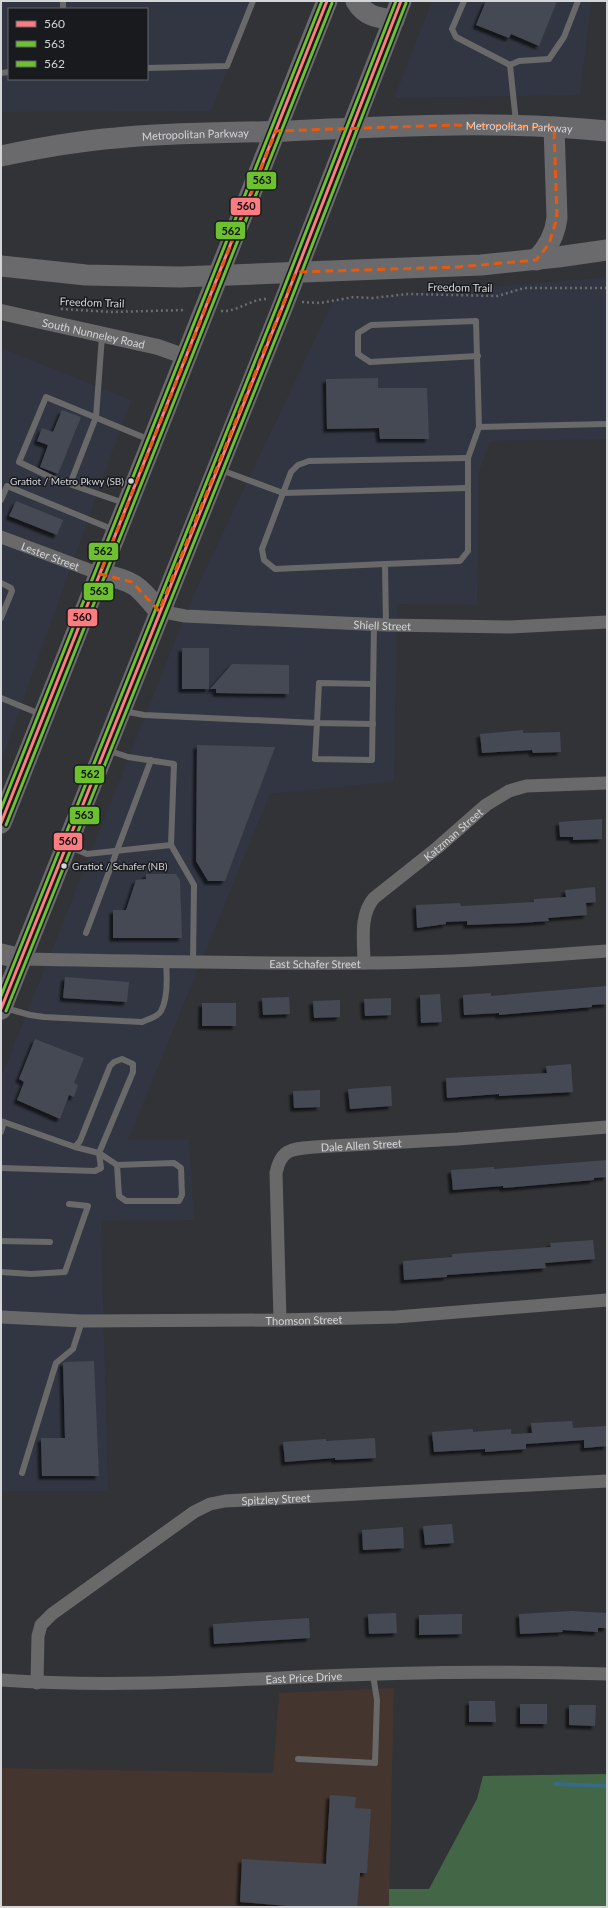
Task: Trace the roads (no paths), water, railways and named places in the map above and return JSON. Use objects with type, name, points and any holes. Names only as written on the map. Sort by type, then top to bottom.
[{"type":"main road","points":[[1,823],[6,799],[43,716],[327,1]]},
{"type":"main road","points":[[356,1],[369,15],[378,19],[394,20]]},
{"type":"main road","points":[[1,1008],[22,959],[159,611],[296,272],[401,1]]},
{"type":"main road","name":"Metropolitan Parkway","points":[[1,156],[63,144],[116,138],[276,131],[454,125],[516,125],[607,131]]},
{"type":"main road","points":[[536,260],[549,244],[556,227],[554,127]]},
{"type":"main road","points":[[1,266],[86,275],[142,278],[451,267],[536,260],[606,251]]},
{"type":"main road","points":[[100,574],[132,582],[142,590],[159,611]]},
{"type":"main road","points":[[1,954],[22,959]]},
{"type":"street","name":"South Nunneley Road","points":[[1,312],[158,347],[186,357]]},
{"type":"street","name":"Lester Street","points":[[1,537],[100,574]]},
{"type":"street","name":"Shiell Street","points":[[159,611],[192,616],[380,624],[510,626],[607,622]]},
{"type":"street","name":"Katzman Street","points":[[364,963],[364,914],[367,905],[437,848],[486,805],[509,791],[526,786],[607,783]]},
{"type":"street","name":"East Schafer Street","points":[[22,959],[193,963],[364,963],[493,959],[607,950]]},
{"type":"street","name":"Dale Allen Street","points":[[280,1320],[276,1173],[279,1160],[287,1152],[299,1148],[458,1139],[607,1127]]},
{"type":"street","name":"Thomson Street","points":[[1,1317],[82,1320],[280,1320],[396,1317],[607,1300]]},
{"type":"street","name":"Spitzley Street","points":[[37,1682],[38,1636],[41,1625],[52,1614],[182,1522],[210,1504],[225,1501],[607,1481]]},
{"type":"street","name":"East Price Drive","points":[[1,1680],[37,1682],[185,1683],[434,1672],[607,1674]]},
{"type":"lane","points":[[148,68],[227,66],[253,1]]},
{"type":"lane","points":[[464,1],[452,29],[456,37],[510,65]]},
{"type":"lane","points":[[510,65],[519,61],[549,59],[564,37],[578,1]]},
{"type":"lane","points":[[510,65],[516,125]]},
{"type":"lane","points":[[468,458],[310,461],[298,465],[291,472],[262,549],[264,560],[275,569],[460,561],[468,551],[468,458],[479,427],[478,356],[476,320],[371,325],[358,333],[358,354],[370,362],[478,356]]},
{"type":"lane","points":[[70,484],[96,417],[102,334]]},
{"type":"lane","points":[[127,504],[52,478],[20,462],[46,397],[152,441]]},
{"type":"lane","points":[[479,427],[607,424]]},
{"type":"lane","points":[[217,469],[283,494],[468,488]]},
{"type":"lane","points":[[1,500],[7,486],[116,531]]},
{"type":"lane","points":[[373,684],[319,683],[315,759],[372,760],[373,684],[385,564]]},
{"type":"lane","points":[[1,583],[8,586],[12,591],[1,618]]},
{"type":"lane","points":[[1,698],[43,716]]},
{"type":"lane","points":[[120,710],[144,715],[316,723],[373,724]]},
{"type":"lane","points":[[104,749],[128,757],[174,764],[171,846],[194,885],[193,963]]},
{"type":"lane","points":[[86,932],[151,760]]},
{"type":"lane","points":[[66,846],[87,854],[171,846]]},
{"type":"lane","points":[[1,1008],[44,1017],[142,1022],[154,1017],[161,1011],[166,991],[166,962]]},
{"type":"lane","points":[[1,1168],[95,1171],[101,1168],[99,1153],[133,1072],[134,1064],[122,1059],[114,1062],[110,1066],[80,1141],[75,1147]]},
{"type":"lane","points":[[1,1132],[3,1121],[75,1147],[99,1153],[117,1165],[174,1163],[181,1168],[182,1195],[179,1201],[126,1201],[119,1196],[117,1165]]},
{"type":"lane","points":[[1,1272],[31,1274],[65,1272],[88,1206],[69,1204]]},
{"type":"lane","points":[[1,1241],[50,1242]]},
{"type":"lane","points":[[22,1473],[56,1363],[73,1349],[82,1320]]},
{"type":"lane","points":[[298,1759],[375,1762],[377,1700],[373,1675]]},
{"type":"waterway","points":[[555,1784],[607,1786]]},
{"type":"place","name":"Gratiot / Metro Pkwy (SB)","points":[[131,481]]},
{"type":"place","name":"Gratiot / Schafer (NB)","points":[[64,866]]}]
